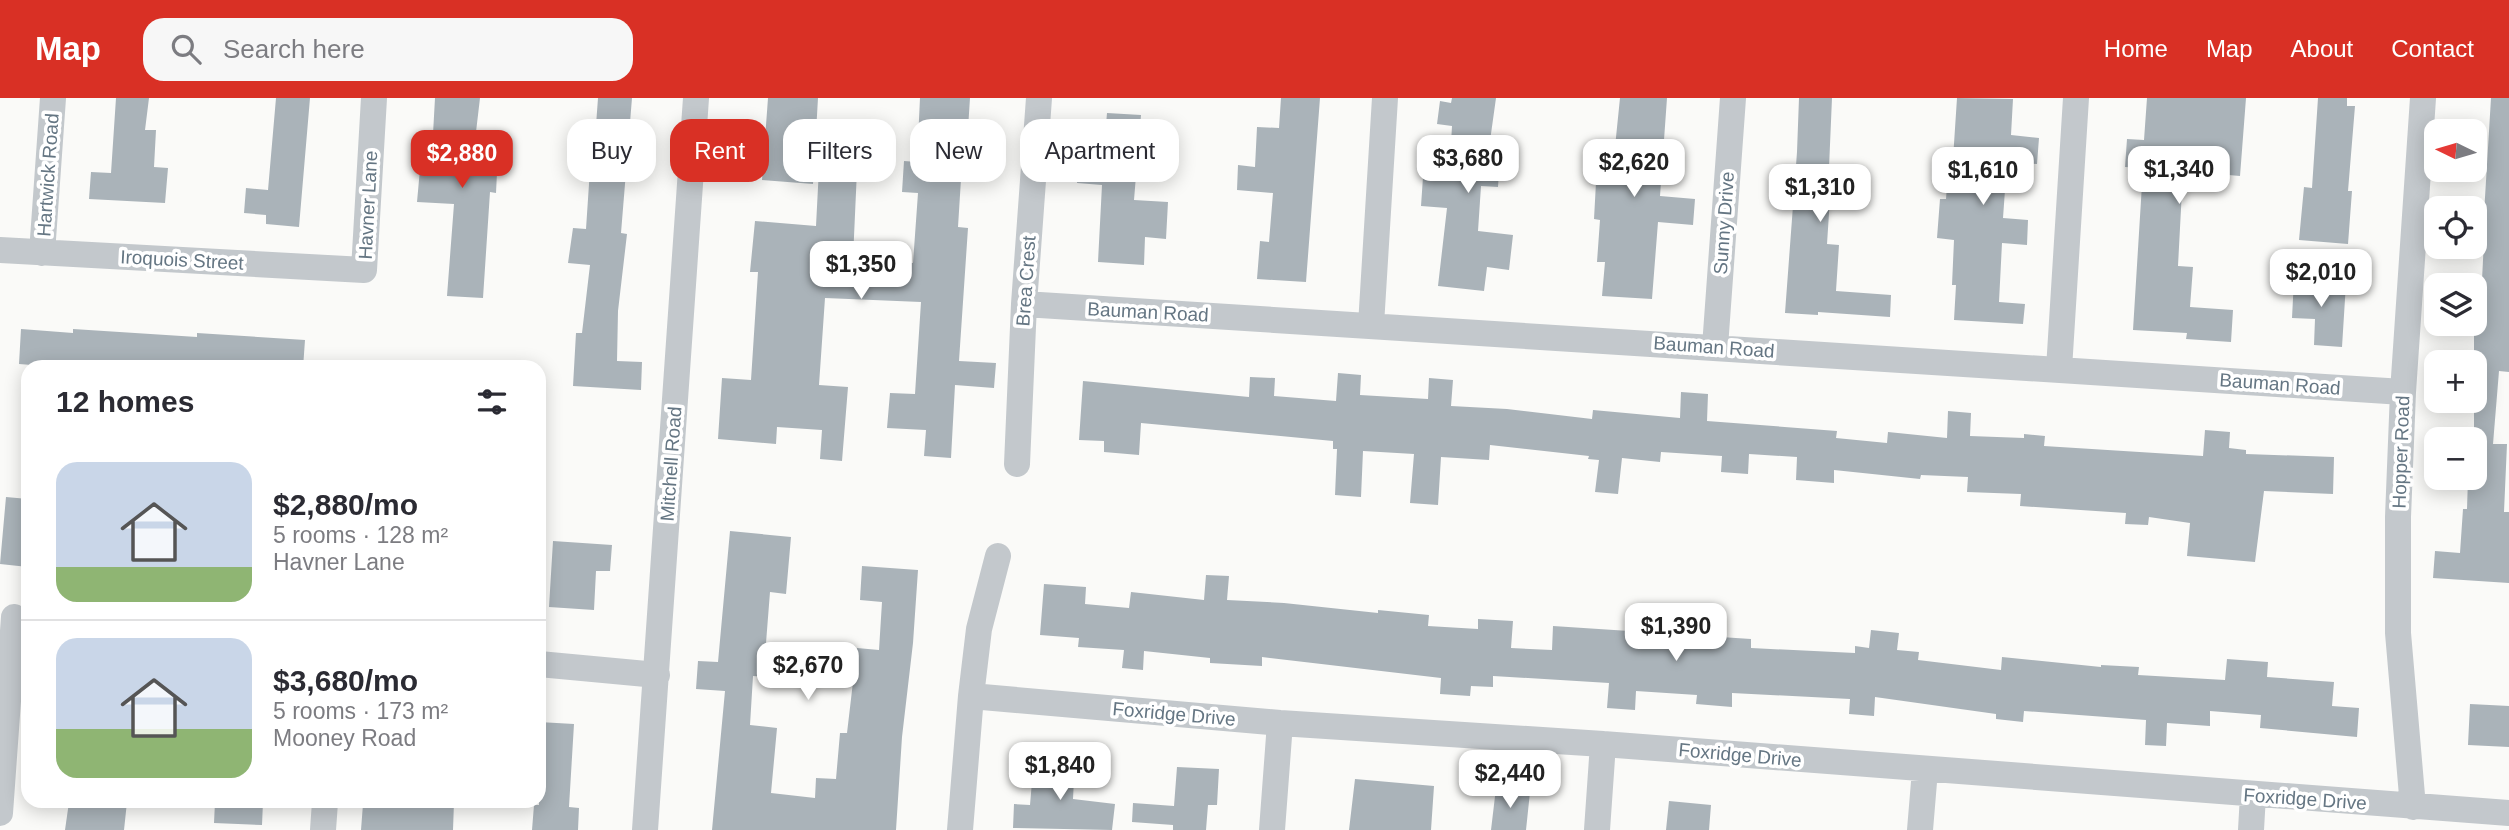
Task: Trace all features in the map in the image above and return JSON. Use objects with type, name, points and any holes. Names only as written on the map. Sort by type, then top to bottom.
[{"type":"street","name":"Hartwick Road","points":[[42,253],[53,98]]},
{"type":"street","name":"Havner Lane","points":[[364,270],[374,98]]},
{"type":"street","name":"Mitchell Road","points":[[645,830],[696,98]]},
{"type":"street","name":"Brea Crest","points":[[1017,464],[1024,304],[1039,98]]},
{"type":"street","points":[[1371,325],[1385,98]]},
{"type":"street","name":"Sunny Drive","points":[[1715,347],[1733,98]]},
{"type":"street","points":[[2059,369],[2076,98]]},
{"type":"street","name":"Hopper Road","points":[[2413,807],[2398,634],[2398,517],[2403,392],[2423,98]]},
{"type":"street","name":"Iroquois Street","points":[[0,250],[364,270]]},
{"type":"street","name":"Bauman Road","points":[[1024,304],[2403,392]]},
{"type":"street","points":[[960,830],[979,629],[998,556]]},
{"type":"street","points":[[0,813],[14,617]]},
{"type":"street","points":[[546,665],[657,675]]},
{"type":"street","name":"Foxridge Drive","points":[[971,696],[1280,723],[1604,744],[2509,813]]},
{"type":"street","points":[[1272,830],[1280,723]]},
{"type":"street","points":[[1597,830],[1604,744]]},
{"type":"street","points":[[1920,830],[1925,770]]},
{"type":"street","points":[[2250,830],[2253,795]]},
{"type":"street","points":[[323,830],[325,808]]},
{"type":"building","points":[[116,98],[149,98],[145,130],[156,130],[154,167],[168,168],[165,203],[89,199],[91,172],[111,173]]},
{"type":"building","points":[[276,98],[310,98],[299,227],[266,224],[266,215],[244,213],[246,188],[268,190]]},
{"type":"building","points":[[435,98],[480,98],[476,132],[480,132],[479,150],[498,152],[496,193],[490,192],[483,298],[447,296],[454,204],[417,202],[420,169],[431,170]]},
{"type":"building","points":[[598,98],[632,98],[630,119],[596,119]]},
{"type":"building","points":[[768,98],[818,98],[817,119],[783,119],[783,182],[769,181],[769,119],[766,119]]},
{"type":"building","points":[[920,98],[970,98],[969,119],[919,119]]},
{"type":"building","points":[[1281,98],[1320,98],[1306,282],[1257,279],[1260,241],[1269,242],[1273,193],[1237,190],[1238,165],[1255,167],[1257,127],[1279,128]]},
{"type":"building","points":[[1452,98],[1496,98],[1490,141],[1501,141],[1498,187],[1481,186],[1478,231],[1513,235],[1509,270],[1487,267],[1484,291],[1438,286],[1447,208],[1421,206],[1423,177],[1449,178],[1452,126],[1437,124],[1440,101],[1451,103]]},
{"type":"building","points":[[1620,98],[1667,98],[1660,196],[1695,199],[1693,225],[1658,222],[1652,299],[1602,296],[1605,262],[1597,262],[1600,220],[1594,219],[1598,146],[1615,147]]},
{"type":"building","points":[[1799,98],[1832,98],[1829,168],[1854,170],[1852,200],[1830,198],[1827,244],[1839,245],[1836,291],[1891,295],[1890,317],[1818,312],[1818,315],[1785,313]]},
{"type":"building","points":[[1957,98],[2013,99],[2011,135],[2039,138],[2037,164],[2007,162],[2003,218],[2028,220],[2027,245],[2002,243],[1999,302],[2025,304],[2023,324],[1954,320],[1954,240],[1937,238],[1940,199],[1946,199],[1948,173],[1952,174]]},
{"type":"building","points":[[2147,98],[2246,98],[2240,176],[2183,171],[2178,266],[2193,267],[2190,307],[2233,310],[2231,342],[2186,339],[2187,333],[2133,330],[2143,168],[2125,167],[2127,139],[2144,140]]},
{"type":"building","points":[[2318,98],[2347,98],[2347,106],[2355,106],[2348,191],[2352,191],[2348,244],[2299,240],[2304,187],[2312,188]]},
{"type":"building","points":[[2491,98],[2509,98],[2509,372],[2499,371],[2493,444],[2507,444],[2504,512],[2509,512],[2509,583],[2433,578],[2435,551],[2460,553],[2463,509],[2467,509],[2468,490],[2487,490],[2487,427],[2474,427],[2474,413],[2487,413],[2487,350],[2474,350],[2474,336],[2487,336],[2487,273],[2482,273],[2483,259],[2487,259],[2487,164]]},
{"type":"building","points":[[1107,113],[1141,115],[1141,119],[1106,119]]},
{"type":"building","points":[[904,161],[910,161],[910,182],[961,182],[958,227],[968,228],[959,361],[996,363],[994,388],[955,385],[951,458],[924,456],[926,430],[887,428],[890,393],[915,394],[921,302],[825,298],[819,385],[848,387],[842,461],[820,459],[822,430],[777,427],[776,444],[718,439],[722,378],[751,380],[758,272],[750,272],[755,221],[816,226],[818,182],[856,182],[853,259],[913,263],[918,193],[902,192]]},
{"type":"building","points":[[589,182],[625,182],[621,233],[627,234],[618,311],[617,361],[642,362],[641,390],[573,386],[576,333],[582,333],[590,265],[568,263],[573,228],[586,229]]},
{"type":"building","points":[[1135,182],[1134,200],[1168,202],[1166,239],[1145,237],[1144,265],[1098,262],[1102,185],[1077,183]]},
{"type":"building","points":[[2294,279],[2346,283],[2342,347],[2314,345],[2315,319],[2292,318]]},
{"type":"building","points":[[21,329],[73,333],[73,329],[197,337],[197,333],[305,340],[304,360],[21,360],[19,364]]},
{"type":"building","points":[[1338,373],[1361,375],[1360,395],[1428,399],[1429,378],[1453,380],[1451,406],[1507,409],[1592,419],[1593,410],[1680,418],[1681,392],[1708,394],[1707,421],[1837,431],[1836,438],[1887,443],[1888,432],[1947,438],[1948,411],[1971,413],[1970,436],[2045,436],[2044,446],[2203,456],[2205,430],[2230,432],[2229,448],[2246,450],[2246,454],[2334,457],[2333,494],[2264,491],[2255,562],[2187,556],[2190,523],[2149,517],[2148,525],[2125,524],[2126,513],[2020,506],[2021,494],[1967,492],[1968,477],[1921,475],[1920,479],[1834,470],[1834,483],[1796,480],[1797,457],[1749,454],[1748,474],[1721,472],[1722,456],[1661,452],[1660,462],[1622,458],[1618,494],[1595,492],[1599,460],[1588,459],[1589,456],[1490,445],[1489,460],[1441,457],[1438,505],[1410,503],[1414,454],[1363,451],[1361,497],[1335,495],[1337,449],[1333,449],[1333,441],[1141,423],[1139,455],[1104,452],[1104,441],[1079,440],[1083,381],[1249,397],[1250,377],[1275,378],[1274,396],[1336,401]]},
{"type":"building","points":[[6,497],[21,498],[21,566],[0,564]]},
{"type":"building","points":[[730,531],[791,537],[786,594],[770,592],[766,643],[784,644],[781,678],[753,676],[750,725],[777,728],[771,793],[815,798],[816,778],[836,779],[840,733],[847,733],[857,648],[879,650],[882,602],[860,600],[862,566],[918,570],[896,830],[712,830],[725,691],[696,689],[698,661],[718,662]]},
{"type":"building","points":[[553,541],[612,545],[610,571],[596,571],[594,610],[549,607]]},
{"type":"building","points":[[1206,575],[1229,576],[1227,600],[1429,615],[1428,626],[1478,629],[1478,619],[1513,621],[1511,648],[1552,650],[1553,626],[1751,639],[1751,648],[1855,653],[1855,646],[1869,648],[1871,630],[1899,633],[1897,650],[1919,652],[1918,660],[2001,670],[2002,657],[2101,667],[2139,667],[2138,675],[2225,680],[2227,659],[2268,662],[2267,677],[2334,682],[2332,706],[2359,708],[2357,737],[2260,728],[2261,715],[2210,711],[2210,726],[2167,723],[2166,746],[2145,745],[2146,720],[2024,711],[2023,722],[1996,719],[1996,714],[1875,697],[1874,716],[1849,714],[1850,699],[1732,693],[1732,707],[1696,704],[1697,695],[1636,691],[1635,710],[1607,708],[1609,683],[1493,676],[1493,687],[1471,686],[1470,696],[1440,694],[1441,678],[1262,657],[1262,666],[1210,663],[1210,658],[1144,651],[1143,670],[1122,668],[1124,650],[1078,647],[1079,638],[1040,635],[1044,584],[1086,587],[1085,604],[1129,608],[1131,592],[1204,600]]},
{"type":"building","points":[[2470,704],[2509,706],[2509,747],[2468,745]]},
{"type":"building","points":[[546,722],[574,724],[569,807],[579,808],[578,830],[532,830],[534,808],[546,808]]},
{"type":"building","points":[[1034,758],[1075,760],[1073,799],[1115,804],[1112,830],[1013,828],[1014,804],[1030,805]]},
{"type":"building","points":[[1177,767],[1219,769],[1217,805],[1208,805],[1206,830],[1173,830],[1173,825],[1132,822],[1133,803],[1174,806]]},
{"type":"building","points":[[1355,779],[1434,786],[1431,830],[1349,830]]},
{"type":"building","points":[[1496,788],[1530,792],[1526,830],[1491,830]]},
{"type":"building","points":[[1669,801],[1711,805],[1709,830],[1666,830]]},
{"type":"building","points":[[68,808],[126,808],[124,830],[65,830]]},
{"type":"building","points":[[215,808],[263,808],[262,825],[214,823]]},
{"type":"building","points":[[363,808],[454,808],[453,830],[361,830]]}]
